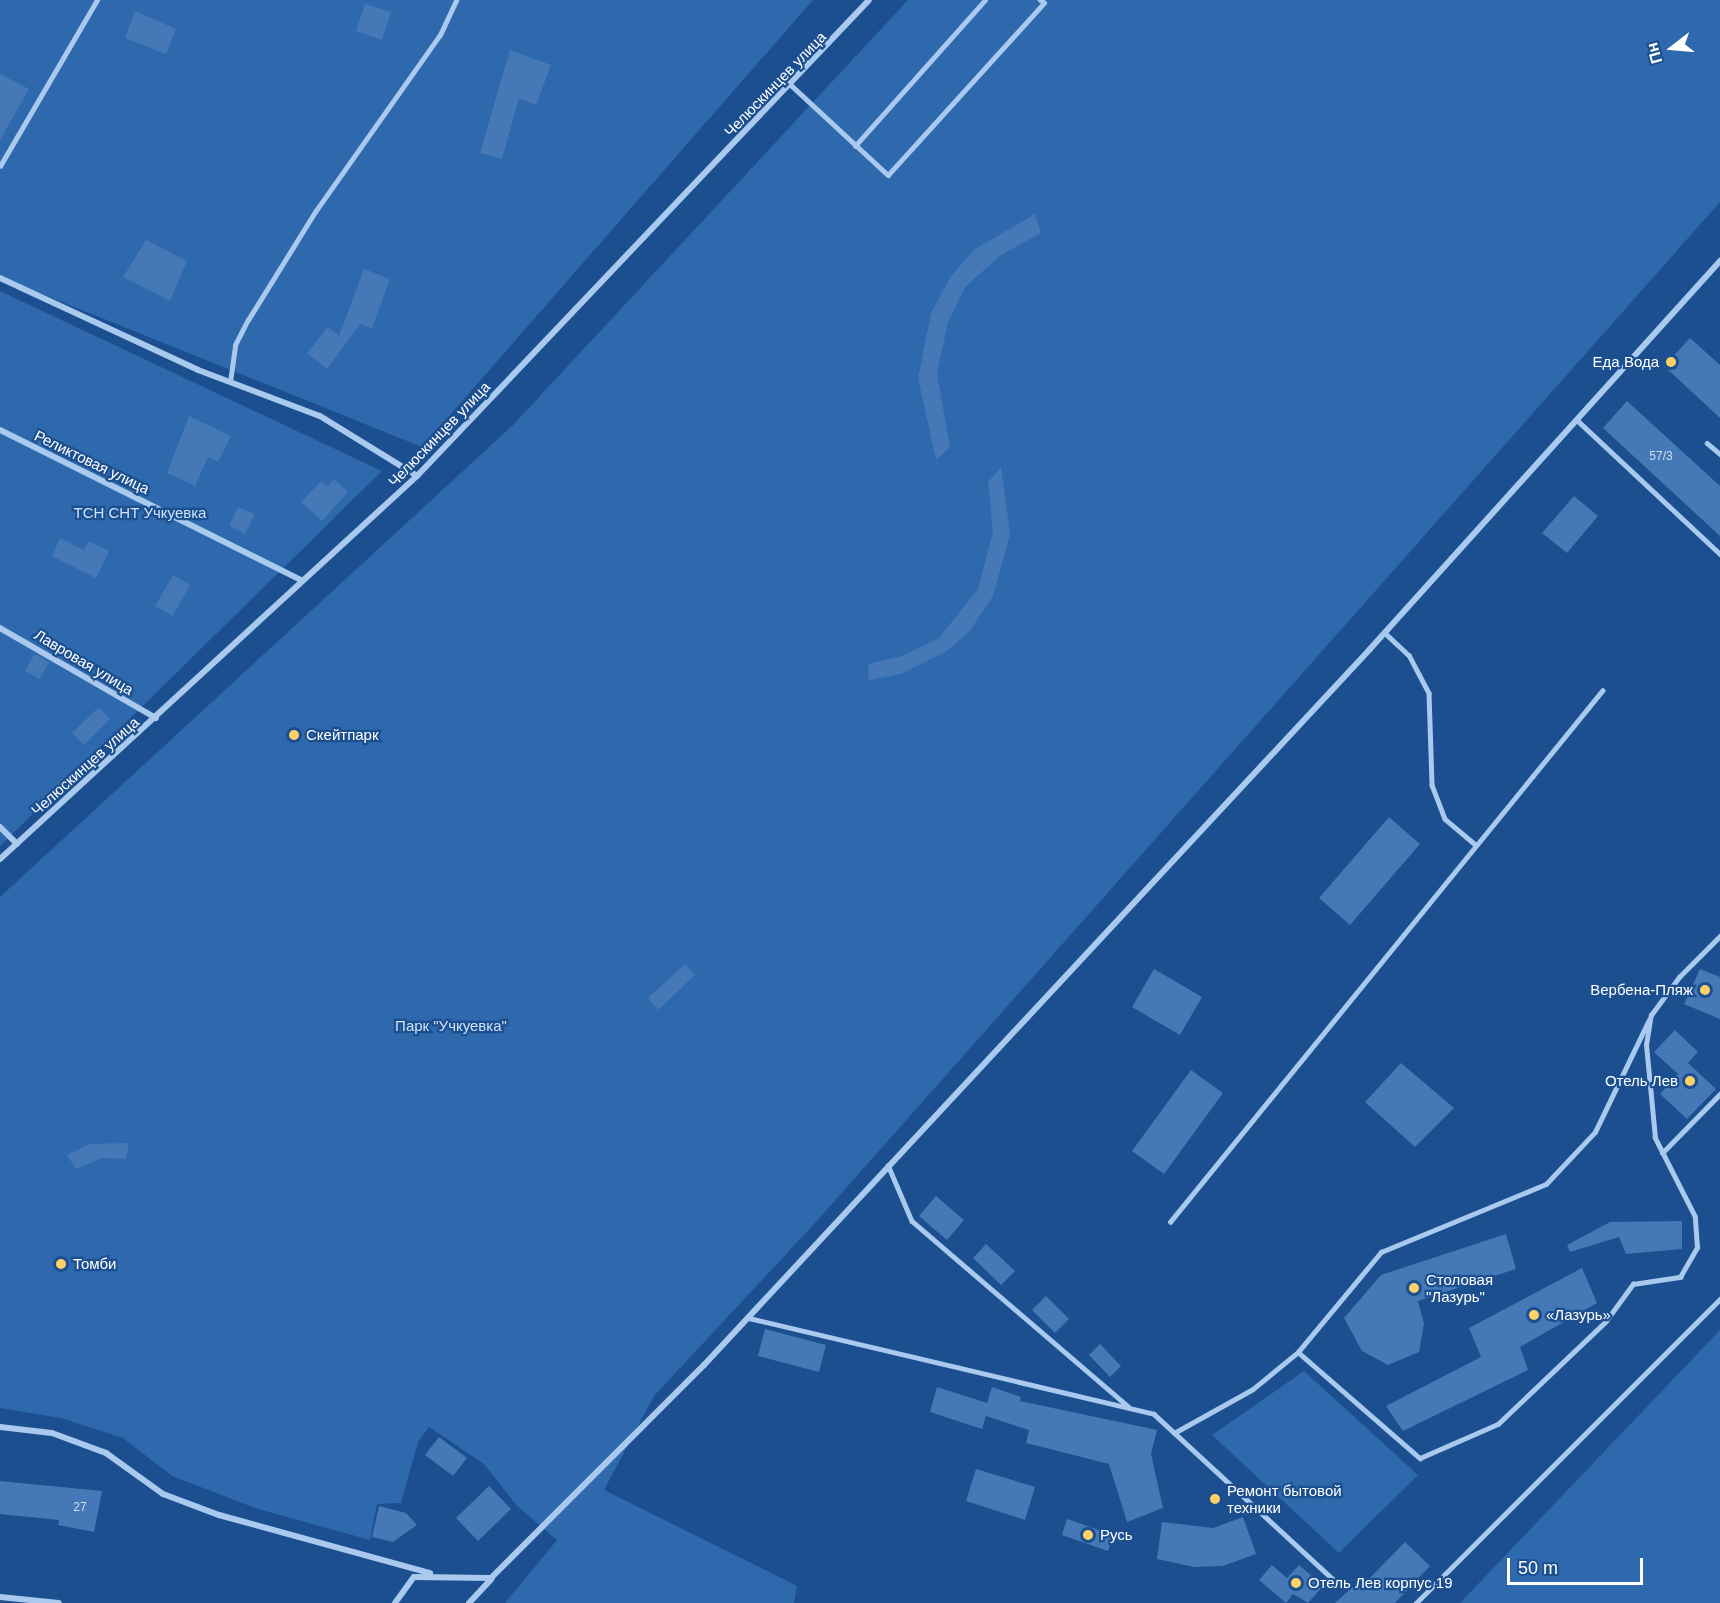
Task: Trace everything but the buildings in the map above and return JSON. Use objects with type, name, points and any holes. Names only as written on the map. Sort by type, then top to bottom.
[{"type":"street","name":"Челюскинцев улица","points":[[0,859],[156,718],[301,580],[417,476],[604,274],[792,86],[869,0]]},
{"type":"street","points":[[469,1603],[491,1578],[749,1318],[888,1165],[1385,633],[1720,261]]},
{"type":"street","points":[[0,278],[78,318],[230,382],[320,416],[417,476]]},
{"type":"street","name":"Реликтовая улица","points":[[0,430],[301,580]]},
{"type":"street","name":"Лавровая улица","points":[[0,628],[156,718]]},
{"type":"street","points":[[0,827],[17,844]]},
{"type":"street","points":[[0,1427],[52,1433],[106,1453],[163,1494],[219,1515],[436,1575],[491,1578]]},
{"type":"street","points":[[395,1603],[405,1583],[436,1575]]},
{"type":"street","points":[[0,1596],[59,1603]]},
{"type":"lane","points":[[0,166],[97,0]]},
{"type":"lane","points":[[230,382],[235,345],[248,320],[315,212],[440,35],[456,0]]},
{"type":"lane","points":[[855,147],[985,0]]},
{"type":"lane","points":[[792,86],[855,147],[888,175],[1044,3],[1040,0]]},
{"type":"lane","points":[[1577,420],[1720,554]]},
{"type":"lane","points":[[1707,443],[1720,454]]},
{"type":"lane","points":[[1385,633],[1409,655],[1429,693],[1432,785],[1445,819],[1476,845]]},
{"type":"lane","points":[[1170,1222],[1602,691]]},
{"type":"lane","points":[[1174,1432],[1253,1389],[1298,1352],[1381,1252],[1546,1184],[1595,1132],[1651,1015],[1679,976],[1720,936]]},
{"type":"lane","points":[[1298,1352],[1420,1458],[1471,1440],[1497,1424],[1606,1321],[1633,1284],[1680,1277],[1697,1248],[1695,1217],[1662,1153],[1646,1087],[1651,1015]]},
{"type":"lane","points":[[1662,1153],[1720,1094]]},
{"type":"lane","points":[[888,1165],[912,1221],[1130,1408]]},
{"type":"lane","points":[[1416,1603],[1720,1299]]},
{"type":"lane","points":[[749,1318],[1154,1414],[1337,1583]]},
{"type":"green space","points":[[0,0],[813,0],[422,447],[0,277]]},
{"type":"green space","name":"Парк \"Учкуевка\"","points":[[908,0],[1720,0],[1720,202],[816,1222],[654,1396],[604,1490],[797,1586],[794,1603],[505,1603],[557,1540],[516,1505],[484,1464],[429,1427],[418,1442],[401,1503],[377,1504],[370,1540],[258,1509],[172,1476],[123,1438],[61,1418],[0,1408],[0,897],[512,426]]},
{"type":"green space","name":"ТСН СНТ Учкуевка","points":[[0,291],[382,471],[0,846]]},
{"type":"green space","points":[[1720,1330],[1720,1603],[1460,1603]]},
{"type":"green space","points":[[1304,1371],[1418,1475],[1339,1553],[1212,1435]]},
{"type":"place","name":"Еда Вода","points":[[1671,362]]},
{"type":"place","name":"Скейтпарк","points":[[294,735]]},
{"type":"place","name":"Вербена-Пляж","points":[[1705,990]]},
{"type":"place","name":"Отель Лев","points":[[1690,1081]]},
{"type":"place","name":"Томби","points":[[61,1264]]},
{"type":"place","name":"Столовая \"Лазурь\"","points":[[1414,1288]]},
{"type":"place","name":"«Лазурь»","points":[[1534,1315]]},
{"type":"place","name":"Ремонт бытовой техники","points":[[1215,1499]]},
{"type":"place","name":"Русь","points":[[1088,1535]]},
{"type":"place","name":"Отель Лев корпус 19","points":[[1296,1583]]}]
